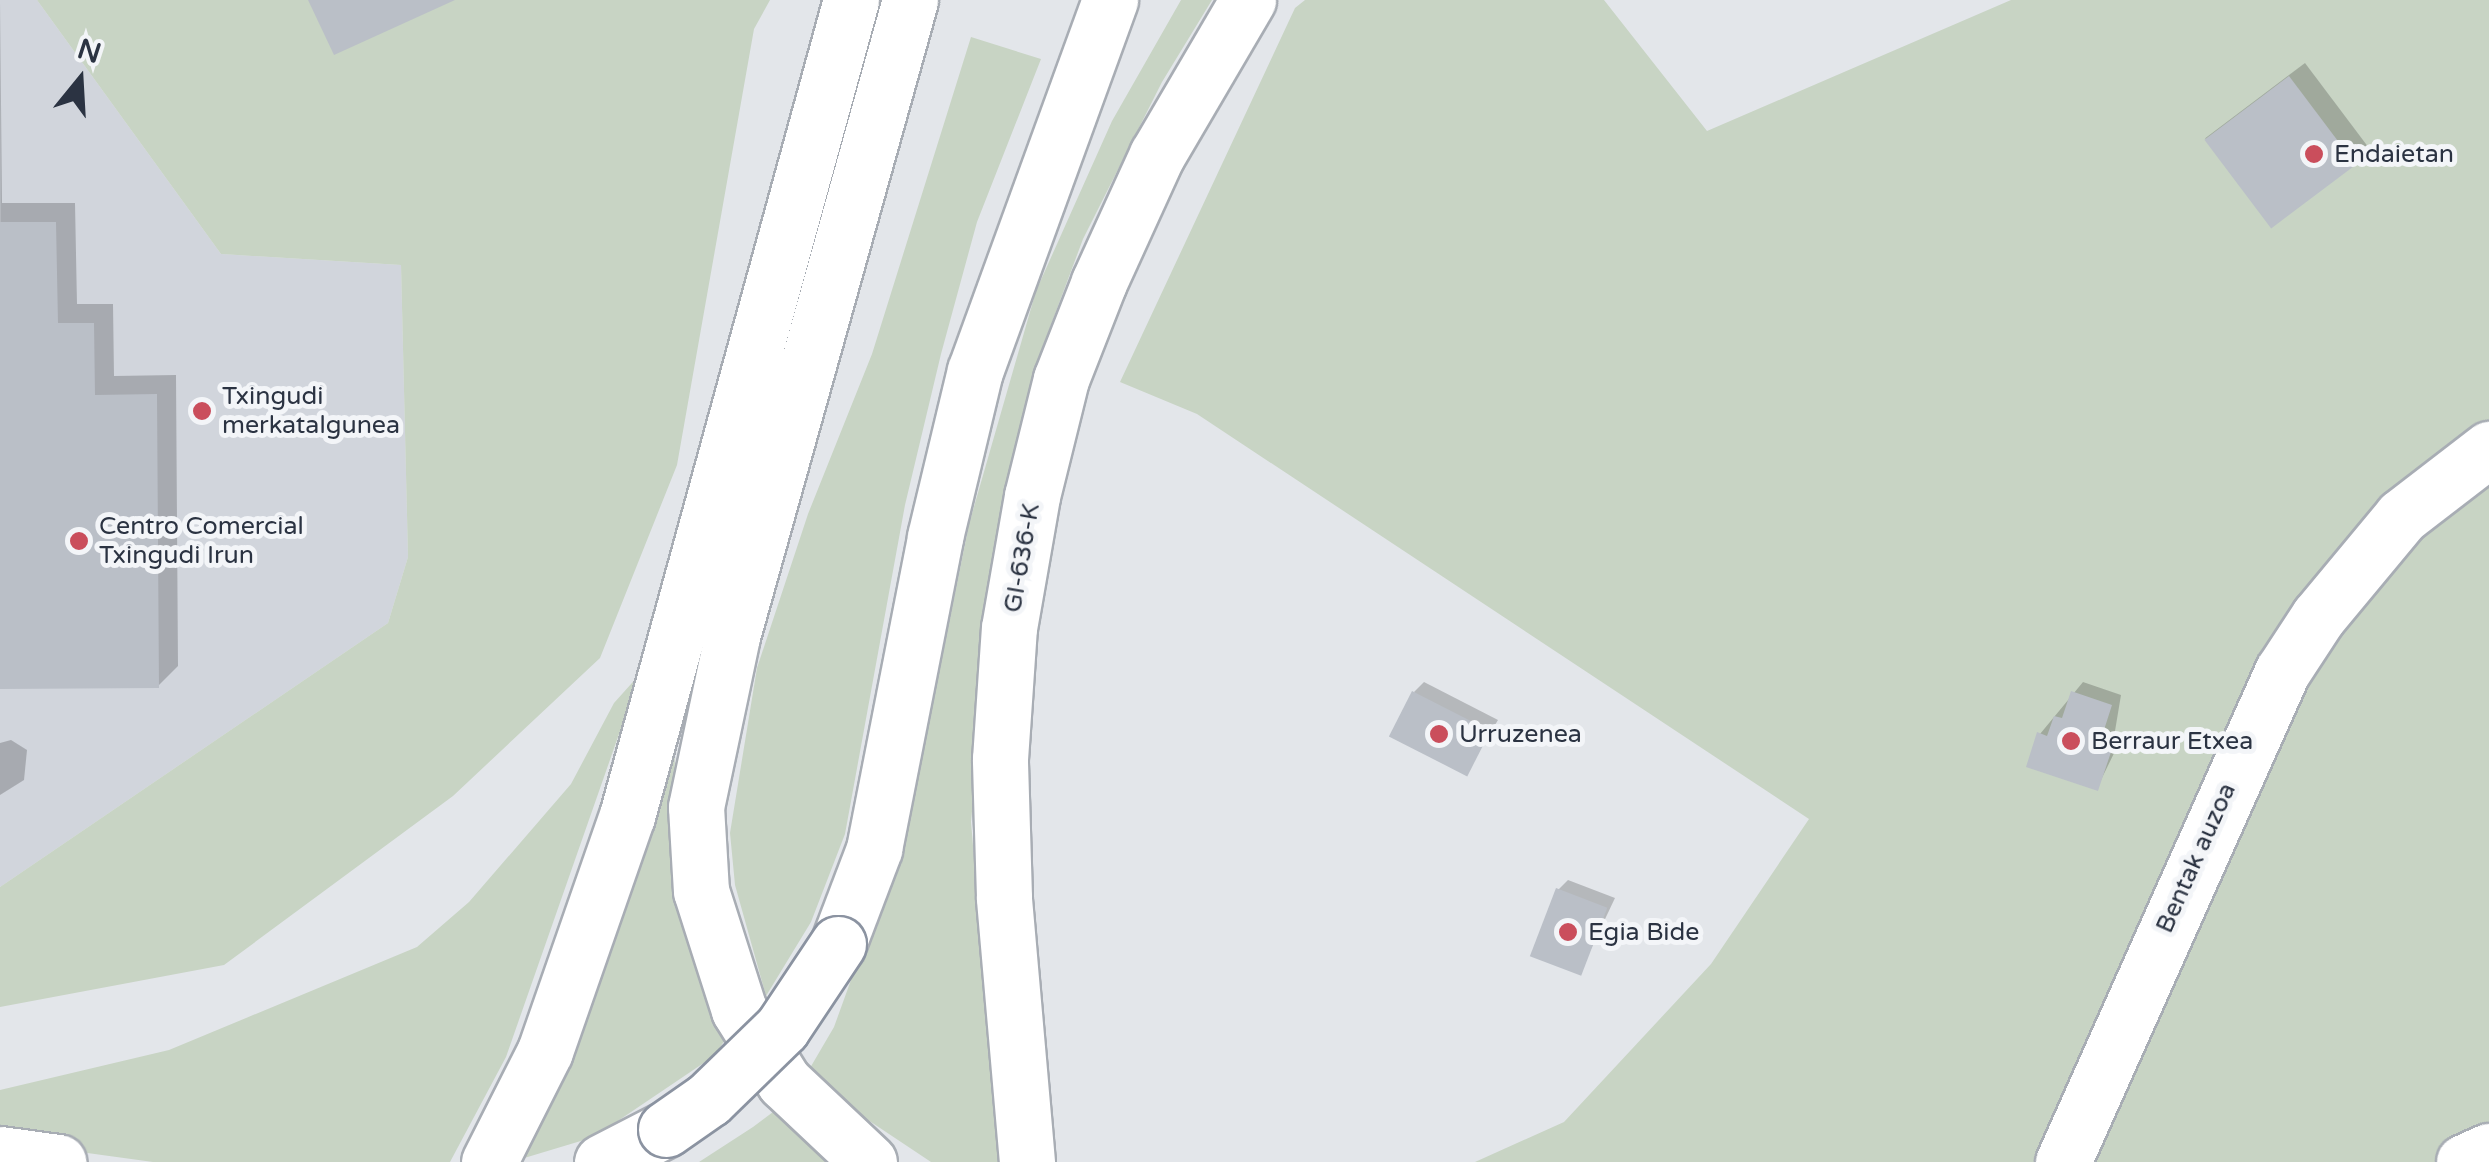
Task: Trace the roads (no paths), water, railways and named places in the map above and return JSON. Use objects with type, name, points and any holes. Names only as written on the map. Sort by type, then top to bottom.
[{"type":"main road","points":[[489,1162],[544,1051],[621,834],[851,0]]},
{"type":"main road","points":[[869,1162],[784,1082],[739,1010],[701,891],[696,808],[732,636],[910,0]]},
{"type":"main road","points":[[1074,102],[1080,0]]},
{"type":"main road","points":[[1074,102],[1096,0]]},
{"type":"main road","points":[[602,1162],[666,1129],[708,1099],[770,1040],[838,944],[874,849],[935,537],[976,371],[1110,0]]},
{"type":"main road","points":[[1074,102],[1126,0]]},
{"type":"main road","points":[[1074,102],[1105,68],[1144,0]]},
{"type":"main road","name":"GI-636-K","points":[[1027,1162],[1004,897],[1000,759],[1010,628],[1061,379],[1157,155],[1248,0]]},
{"type":"main road","points":[[1010,628],[1095,371],[1140,260],[1188,159],[1280,0]]},
{"type":"main road","name":"Bentak auzoa","points":[[2069,1148],[2282,672],[2318,616],[2402,516],[2489,449]]},
{"type":"main road","points":[[2464,1162],[2489,1151]]},
{"type":"main road","points":[[0,1154],[58,1162]]},
{"type":"place","name":"Endaietan","points":[[2314,154]]},
{"type":"place","name":"Txingudi merkatalgunea","points":[[202,411]]},
{"type":"place","name":"Centro Comercial Txingudi Irun","points":[[79,541]]},
{"type":"place","name":"Urruzenea","points":[[1439,734]]},
{"type":"place","name":"Berraur Etxea","points":[[2071,741]]},
{"type":"place","name":"Egia Bide","points":[[1568,932]]}]
